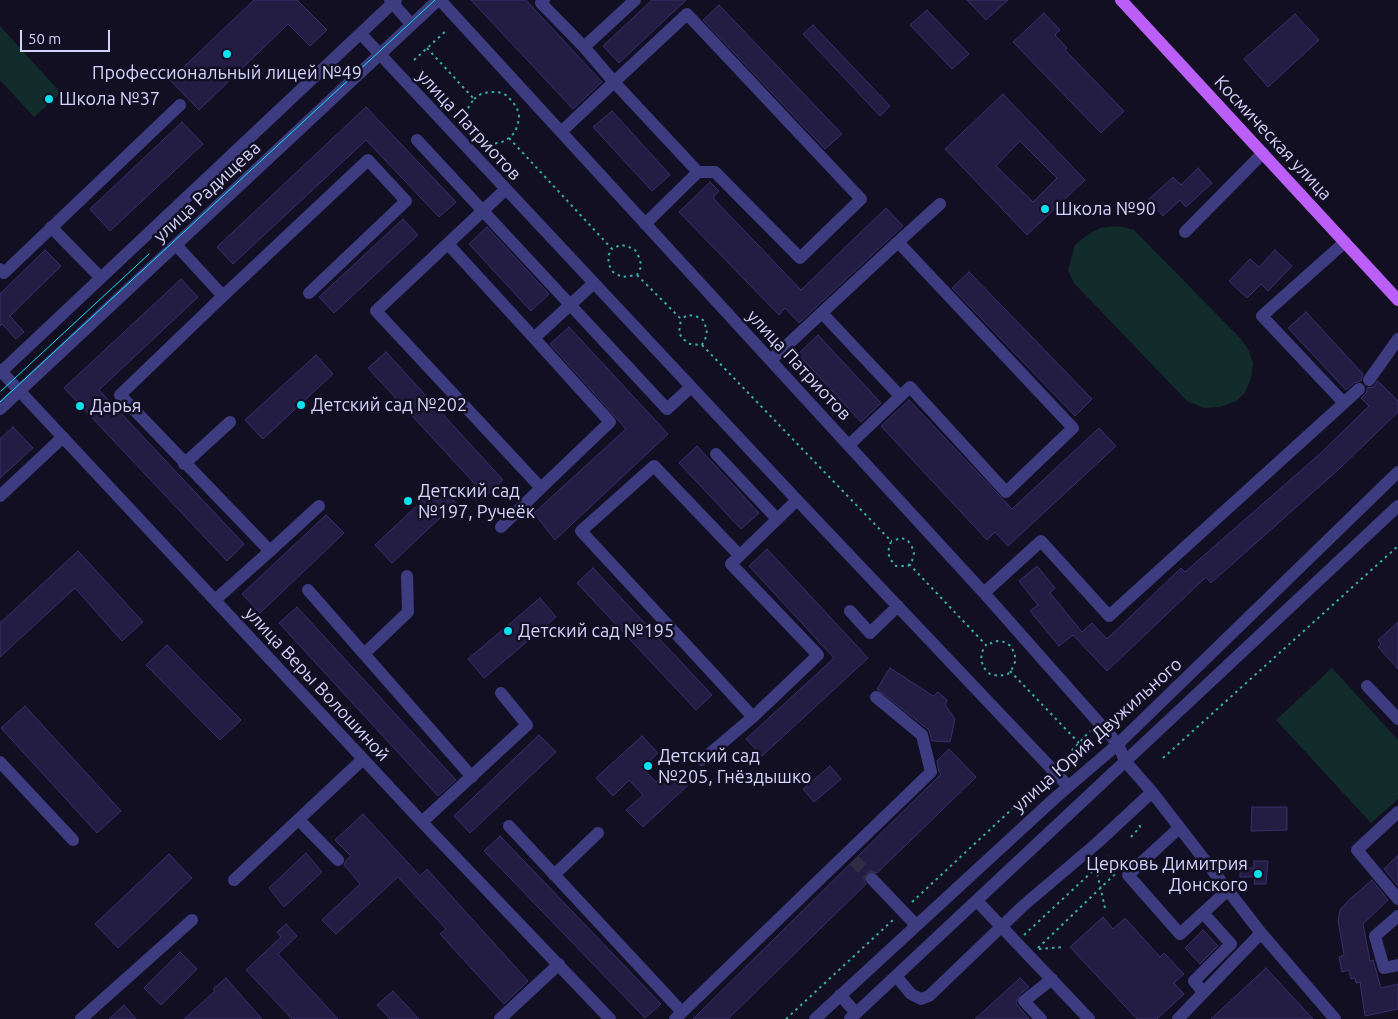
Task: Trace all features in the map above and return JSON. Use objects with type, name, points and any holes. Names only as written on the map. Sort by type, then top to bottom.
[{"type":"main road","name":"Космическая улица","points":[[1127,2],[1398,300]]},
{"type":"street","name":"улица Радищева","points":[[0,409],[411,24],[439,0]]},
{"type":"street","name":"улица Патриотов","points":[[439,0],[984,593],[1118,744],[1125,760],[1261,932],[1335,1019]]},
{"type":"street","points":[[544,0],[541,2],[698,172]]},
{"type":"street","points":[[584,47],[635,0]]},
{"type":"street","name":"улица Радищева","points":[[1,372],[361,34],[393,1]]},
{"type":"street","points":[[393,1],[411,24]]},
{"type":"street","points":[[561,132],[687,14],[861,200],[800,258],[715,172],[698,172],[645,224]]},
{"type":"street","name":"улица Патриотов","points":[[361,34],[797,500],[1068,786]]},
{"type":"street","points":[[0,269],[4,273],[180,105]]},
{"type":"street","points":[[417,140],[668,410],[691,387]]},
{"type":"street","points":[[1185,232],[1263,153]]},
{"type":"street","points":[[270,550],[184,464],[120,395],[368,160],[406,201],[309,293]]},
{"type":"street","points":[[506,189],[376,311],[541,488]]},
{"type":"street","points":[[771,360],[940,204]]},
{"type":"street","points":[[51,227],[101,278]]},
{"type":"street","points":[[848,445],[910,387],[1006,492],[1074,428],[898,242]]},
{"type":"street","points":[[1344,403],[1262,316],[1345,242]]},
{"type":"street","points":[[448,244],[610,422],[501,527]]},
{"type":"street","points":[[176,245],[223,296]]},
{"type":"street","points":[[534,338],[594,283]]},
{"type":"street","points":[[822,313],[900,396]]},
{"type":"street","points":[[1369,380],[1398,339]]},
{"type":"street","name":"улица Веры Волошиной","points":[[1,372],[422,822],[610,1019]]},
{"type":"street","points":[[984,593],[1041,541],[1109,616],[1359,389]]},
{"type":"street","points":[[184,464],[230,422]]},
{"type":"street","points":[[0,496],[63,437]]},
{"type":"street","points":[[716,454],[777,519]]},
{"type":"street","points":[[739,555],[654,466],[581,531],[753,717]]},
{"type":"street","name":"улица Юрия Двужильного","points":[[815,1019],[1068,786],[1118,744],[1398,472]]},
{"type":"street","points":[[702,760],[753,717],[818,655],[731,564],[797,500]]},
{"type":"street","points":[[215,600],[319,506]]},
{"type":"street","name":"улица Юрия Двужильного","points":[[853,1016],[1398,506]]},
{"type":"street","points":[[364,654],[408,612],[407,576]]},
{"type":"street","points":[[308,590],[472,777]]},
{"type":"street","points":[[850,611],[870,632],[898,606]]},
{"type":"street","points":[[1367,686],[1398,719]]},
{"type":"street","points":[[422,822],[527,724],[501,693]]},
{"type":"street","points":[[509,826],[679,1016],[851,856],[931,772],[922,735],[876,697]]},
{"type":"street","points":[[234,880],[363,758]]},
{"type":"street","points":[[0,762],[73,840]]},
{"type":"street","points":[[896,976],[911,994],[921,999],[929,996],[1024,905],[1096,844],[1152,792]]},
{"type":"street","points":[[1398,812],[1357,850],[1398,899]]},
{"type":"street","points":[[299,820],[338,860]]},
{"type":"street","points":[[1179,828],[1128,875],[1180,934],[1228,890]]},
{"type":"street","points":[[554,875],[598,833]]},
{"type":"street","points":[[872,879],[916,925]]},
{"type":"street","points":[[977,901],[1089,1019]]},
{"type":"street","points":[[1202,913],[1231,944],[1194,980],[1204,992]]},
{"type":"street","points":[[1398,916],[1375,936],[1384,968],[1398,965]]},
{"type":"street","points":[[81,1019],[192,920]]},
{"type":"street","points":[[1178,1019],[1261,932]]},
{"type":"street","points":[[500,1019],[559,964]]},
{"type":"street","points":[[1042,1019],[1024,1002],[1052,978]]},
{"type":"street","points":[[840,995],[853,1016]]},
{"type":"path","points":[[414,60],[447,30]]},
{"type":"path","points":[[427,48],[474,99]]},
{"type":"path","points":[[470,132],[466,115],[474,99],[481,94],[490,92],[506,95],[517,108],[518,124],[514,132],[509,138],[493,144],[484,143],[476,138]]},
{"type":"path","points":[[509,138],[612,249]]},
{"type":"path","points":[[620,245],[635,250],[640,258],[641,267],[637,275],[622,277],[613,272],[608,265],[608,256],[612,249],[620,245]]},
{"type":"path","points":[[637,275],[681,319]]},
{"type":"path","points":[[681,319],[688,315],[696,316],[703,320],[707,330],[702,344]]},
{"type":"path","points":[[681,319],[679,333],[683,339],[690,344],[702,344],[891,541]]},
{"type":"path","points":[[902,538],[908,541],[914,553],[910,564],[902,567],[896,566],[890,559],[888,552],[891,541],[902,538]]},
{"type":"path","points":[[1163,758],[1398,546]]},
{"type":"path","points":[[910,564],[986,645]]},
{"type":"path","points":[[997,641],[1011,646],[1015,655],[1015,662],[1008,674],[999,676],[990,674],[984,668],[981,660],[982,652],[986,645],[997,641]]},
{"type":"path","points":[[1010,671],[1079,743]]},
{"type":"path","points":[[1063,760],[1090,731]]},
{"type":"path","points":[[786,1019],[1040,783]]},
{"type":"path","points":[[1131,838],[1140,827],[1138,816]]},
{"type":"path","points":[[1024,936],[1109,856]]},
{"type":"path","points":[[1096,868],[1105,908]]},
{"type":"path","points":[[1065,947],[1036,949],[1120,868]]},
{"type":"green space","points":[[0,26],[61,93],[34,117],[0,80]]},
{"type":"green space","points":[[1118,226],[1134,230],[1240,338],[1248,349],[1253,363],[1251,378],[1245,393],[1236,401],[1220,407],[1204,408],[1187,401],[1074,283],[1068,270],[1075,245],[1100,228]]},
{"type":"green space","points":[[1332,668],[1398,740],[1398,799],[1371,823],[1276,720]]},
{"type":"building","name":"Профессиональный лицей №49","points":[[254,0],[297,0],[327,30],[310,46],[288,24],[199,110],[170,80]]},
{"type":"building","points":[[471,0],[526,0],[602,82],[573,109]]},
{"type":"building","points":[[652,0],[686,0],[619,63],[603,46]]},
{"type":"building","points":[[967,0],[1008,0],[986,20]]},
{"type":"building","points":[[719,5],[842,134],[825,149],[703,20]]},
{"type":"building","points":[[927,10],[969,54],[952,69],[910,25]]},
{"type":"building","points":[[1044,13],[1060,30],[1055,35],[1067,48],[1065,50],[1124,111],[1101,133],[1013,42]]},
{"type":"building","points":[[1295,14],[1319,40],[1268,87],[1244,59]]},
{"type":"building","points":[[813,25],[890,106],[880,116],[803,34]]},
{"type":"building","points":[[1003,94],[1085,180],[1027,235],[945,149]],"holes":[[[1020,141],[1057,178],[1033,202],[996,166]]]},
{"type":"building","points":[[366,107],[456,202],[439,217],[366,140],[233,264],[217,247]]},
{"type":"building","points":[[612,111],[670,175],[652,191],[593,127]]},
{"type":"building","points":[[182,122],[203,144],[110,231],[90,209]]},
{"type":"building","points":[[1198,168],[1212,183],[1186,207],[1180,200],[1163,216],[1148,200],[1173,177],[1181,185]]},
{"type":"building","points":[[710,182],[719,191],[713,198],[801,290],[886,208],[903,226],[799,323],[785,308],[779,315],[679,212]]},
{"type":"building","points":[[403,219],[418,235],[334,313],[319,297]]},
{"type":"building","points":[[487,227],[549,294],[531,311],[469,244]]},
{"type":"building","points":[[45,250],[61,266],[10,316],[24,332],[16,339],[2,324],[0,326],[0,294]]},
{"type":"building","points":[[1275,250],[1292,266],[1268,291],[1261,284],[1247,298],[1229,281],[1250,259],[1259,267]]},
{"type":"building","points":[[969,272],[1092,399],[1075,416],[952,288]]},
{"type":"building","points":[[181,279],[198,297],[99,390],[244,544],[227,561],[64,388]]},
{"type":"building","points":[[1306,312],[1363,374],[1361,381],[1354,383],[1346,390],[1288,328]]},
{"type":"building","points":[[569,327],[668,434],[555,540],[534,513],[626,429],[550,344]]},
{"type":"building","points":[[818,335],[881,403],[861,422],[798,354]]},
{"type":"building","points":[[386,352],[503,480],[486,496],[368,368]]},
{"type":"building","points":[[316,355],[333,374],[263,439],[245,420]]},
{"type":"building","points":[[1378,381],[1398,401],[1398,412],[1339,469],[1211,583],[1206,577],[1107,671],[1073,635],[1059,646],[1030,611],[1038,605],[1019,581],[1037,566],[1055,588],[1050,593],[1082,632],[1092,623],[1107,639],[1181,568],[1185,572],[1322,452],[1369,406],[1361,398],[1367,392],[1367,388],[1373,387]]},
{"type":"building","points":[[909,400],[1012,509],[1099,428],[1116,446],[1008,546],[995,532],[987,540],[881,426]]},
{"type":"building","points":[[13,427],[33,448],[0,478],[0,439]]},
{"type":"building","points":[[697,446],[759,513],[741,529],[679,463]]},
{"type":"building","points":[[439,485],[456,503],[392,563],[375,545]]},
{"type":"building","points":[[326,515],[344,533],[260,613],[242,594]]},
{"type":"building","points":[[767,549],[868,658],[762,756],[746,739],[834,658],[749,566]]},
{"type":"building","points":[[78,551],[143,622],[122,641],[75,588],[0,657],[0,623]]},
{"type":"building","points":[[593,568],[712,695],[696,710],[577,583]]},
{"type":"building","points":[[540,598],[556,617],[484,678],[468,659]]},
{"type":"building","points":[[297,607],[456,780],[438,796],[279,623]]},
{"type":"building","points":[[1398,622],[1398,669],[1378,647],[1381,644],[1378,640]]},
{"type":"building","points":[[167,645],[241,720],[220,740],[146,665]]},
{"type":"building","points":[[890,668],[933,696],[938,692],[947,700],[945,705],[955,719],[950,742],[932,741],[929,730],[877,689]]},
{"type":"building","points":[[25,706],[121,811],[97,833],[1,728]]},
{"type":"building","points":[[539,735],[556,752],[470,833],[454,816]]},
{"type":"building","points":[[642,736],[658,753],[642,768],[656,782],[671,768],[688,785],[643,827],[626,810],[643,795],[629,780],[613,796],[596,778]]},
{"type":"building","points":[[949,749],[976,777],[877,873],[871,871],[866,874],[864,880],[866,884],[728,1019],[693,1019],[941,774],[937,761]]},
{"type":"building","points":[[830,766],[841,779],[814,802],[803,789]]},
{"type":"building","points":[[1252,807],[1287,807],[1287,830],[1251,831]]},
{"type":"building","points":[[363,814],[420,876],[427,869],[528,981],[504,1004],[440,934],[446,929],[398,877],[336,934],[322,920],[360,884],[344,865],[351,856],[335,840]]},
{"type":"building","points":[[500,836],[661,1004],[645,1018],[484,851]]},
{"type":"building","points":[[306,853],[322,872],[284,907],[269,888]]},
{"type":"building","points":[[169,854],[192,878],[118,948],[95,924]]},
{"type":"building","points":[[1398,855],[1398,886],[1384,869]]},
{"type":"building","name":"Церковь Димитрия Донского","points":[[1254,861],[1268,861],[1266,884],[1254,884],[1255,877],[1240,877],[1240,868],[1254,868]]},
{"type":"building","points":[[1372,880],[1388,900],[1363,924],[1370,961],[1373,960],[1381,988],[1398,984],[1398,1009],[1365,1016],[1360,982],[1356,983],[1355,978],[1351,979],[1349,970],[1342,972],[1339,957],[1344,955],[1338,920],[1340,910]]},
{"type":"building","points":[[1103,917],[1113,929],[1125,918],[1160,957],[1164,953],[1184,974],[1174,983],[1184,994],[1157,1019],[1137,1019],[1070,947]]},
{"type":"building","points":[[286,924],[297,936],[278,954],[338,1019],[292,1019],[246,970],[281,937],[277,932]]},
{"type":"building","points":[[1203,930],[1218,946],[1200,964],[1185,948]]},
{"type":"building","points":[[180,952],[197,969],[161,1005],[144,988]]},
{"type":"building","points":[[1266,968],[1313,1019],[1211,1019]]},
{"type":"building","points":[[226,978],[262,1019],[184,1019],[215,991],[213,989]]},
{"type":"building","points":[[1020,978],[1029,987],[1019,995],[1016,1003],[1029,1019],[975,1019]]},
{"type":"building","points":[[393,991],[419,1019],[390,1019],[377,1005]]},
{"type":"building","points":[[124,1005],[136,1019],[109,1019]]},
{"type":"tunnel","points":[[854,860],[872,879]]},
{"type":"tram line","points":[[0,402],[435,0]]},
{"type":"tram line","points":[[1,391],[149,254]]},
{"type":"place","name":"Профессиональный лицей №49","points":[[227,54]]},
{"type":"place","name":"Школа №37","points":[[49,99]]},
{"type":"place","name":"Школа №90","points":[[1045,209]]},
{"type":"place","name":"Детский сад №202","points":[[301,405]]},
{"type":"place","name":"Дарья","points":[[80,406]]},
{"type":"place","name":"Детский сад №197, Ручеёк","points":[[408,501]]},
{"type":"place","name":"Детский сад №195","points":[[508,631]]},
{"type":"place","name":"Детский сад №205, Гнёздышко","points":[[648,766]]},
{"type":"place","name":"Церковь Димитрия Донского","points":[[1258,874]]}]
